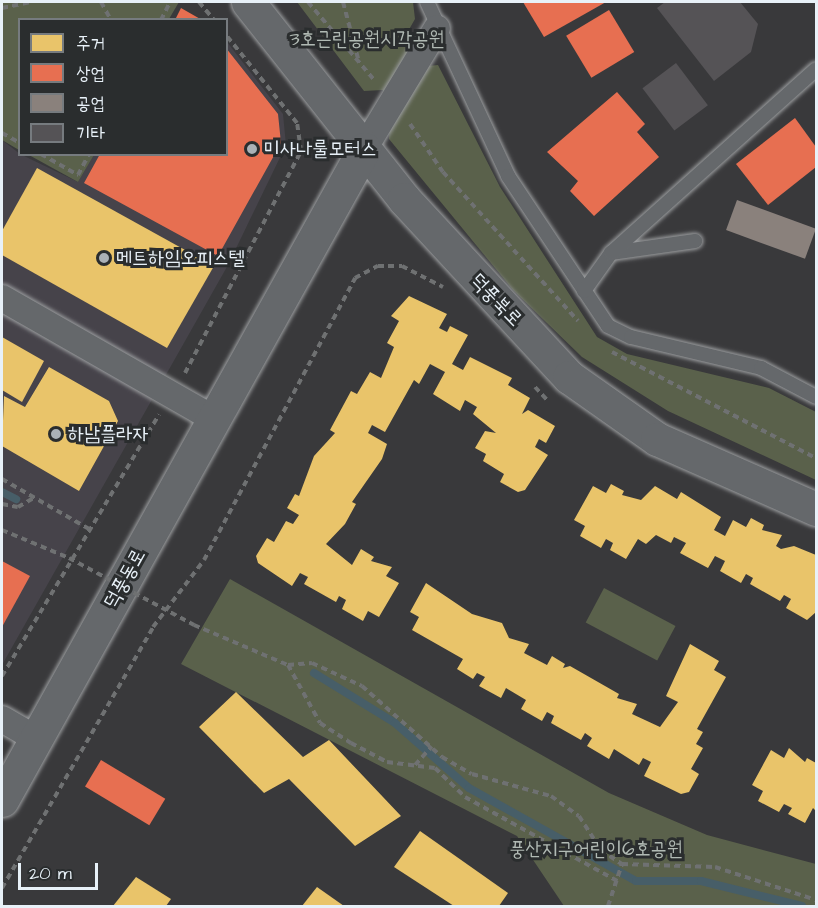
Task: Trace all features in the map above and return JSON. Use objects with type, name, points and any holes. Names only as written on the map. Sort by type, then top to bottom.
[{"type":"street","name":"덕풍북로","points":[[248,2],[364,149],[568,377],[657,439],[816,509]]},
{"type":"street","points":[[364,149],[437,28]]},
{"type":"street","name":"덕풍동로","points":[[2,800],[364,149]]},
{"type":"street","points":[[2,298],[214,419]]},
{"type":"street","points":[[2,719],[36,739]]},
{"type":"lane","points":[[427,2],[437,28],[508,176],[608,326],[631,337],[761,368],[816,396]]},
{"type":"lane","points":[[584,291],[612,253],[816,69]]},
{"type":"lane","points":[[612,253],[695,241]]},
{"type":"path","points":[[2,8],[30,2]]},
{"type":"path","points":[[101,2],[110,18]]},
{"type":"path","points":[[162,18],[170,2]]},
{"type":"path","points":[[199,2],[212,18]]},
{"type":"path","points":[[343,2],[360,63]]},
{"type":"path","points":[[228,37],[297,123],[301,151]]},
{"type":"path","points":[[2,133],[18,142]]},
{"type":"path","points":[[45,156],[78,175],[88,156]]},
{"type":"path","points":[[2,888],[153,627],[204,560],[355,278],[378,266]]},
{"type":"path","points":[[2,479],[88,529]]},
{"type":"path","points":[[2,504],[18,507],[35,497]]},
{"type":"path","points":[[2,530],[69,558],[194,625],[288,666],[312,663],[362,686],[432,746],[472,774],[551,796],[579,816],[601,850],[622,864],[716,867],[816,900]]},
{"type":"path","points":[[288,666],[320,723],[387,762],[435,768],[465,797],[617,881]]},
{"type":"path","points":[[414,766],[432,746]]},
{"type":"path","points":[[608,906],[622,864]]},
{"type":"shaded area","points":[[228,43],[283,114],[286,145],[228,265],[2,665],[2,140],[18,152],[18,156],[24,156],[78,182],[93,156],[228,156]]},
{"type":"green space","points":[[2,2],[179,2],[170,18],[18,18],[18,149],[2,140]]},
{"type":"green space","name":"3호근린공원시각공원","points":[[297,2],[413,2],[415,19],[403,40],[418,67],[438,65],[500,187],[597,337],[627,354],[769,388],[816,412],[816,480],[668,411],[582,357],[513,290],[389,139],[391,111],[383,90],[364,91]]},
{"type":"green space","points":[[31,156],[93,156],[78,182]]},
{"type":"green space","name":"풍산지구어린이6호공원","points":[[230,579],[609,793],[707,835],[816,864],[816,906],[564,906],[517,836],[181,664]]},
{"type":"green space","points":[[604,588],[676,626],[657,660],[586,622]]},
{"type":"building: 주거","name":"메트하임오피스텔","points":[[37,168],[214,266],[167,348],[2,255],[2,231]]},
{"type":"building: 주거","points":[[409,296],[447,314],[439,328],[447,332],[450,326],[468,335],[452,364],[463,370],[470,357],[512,378],[508,385],[530,398],[522,414],[528,410],[555,426],[546,443],[539,439],[535,447],[548,455],[525,490],[518,492],[500,482],[504,474],[483,461],[486,454],[475,448],[485,431],[496,433],[473,414],[477,407],[465,400],[460,411],[433,394],[445,372],[430,364],[419,384],[414,380],[385,432],[372,425],[368,433],[387,444],[382,459],[352,502],[356,504],[345,524],[326,544],[352,565],[361,549],[374,557],[371,561],[392,567],[386,576],[399,583],[379,617],[368,611],[363,621],[342,609],[346,600],[339,596],[336,602],[304,584],[308,577],[300,573],[292,586],[258,563],[256,556],[267,538],[274,542],[286,521],[293,524],[299,515],[287,508],[295,494],[299,496],[314,456],[335,433],[330,430],[351,391],[357,394],[370,372],[381,378],[394,347],[387,343],[399,321],[391,316]]},
{"type":"building: 주거","points":[[2,337],[44,361],[22,402],[2,390]]},
{"type":"building: 주거","name":"하남플라자","points":[[49,367],[109,401],[118,421],[79,491],[2,446],[4,396],[25,407]]},
{"type":"building: 주거","points":[[611,484],[624,491],[622,495],[641,500],[655,486],[677,499],[681,492],[721,517],[714,530],[725,536],[733,520],[746,527],[751,518],[764,525],[762,530],[782,535],[776,546],[781,549],[794,546],[816,555],[816,612],[807,620],[786,608],[791,599],[784,595],[780,601],[750,584],[753,578],[746,574],[741,583],[720,571],[725,561],[715,556],[708,568],[680,553],[686,543],[674,537],[671,543],[656,535],[646,544],[638,539],[626,559],[610,550],[613,543],[606,539],[601,548],[580,536],[585,526],[574,520],[593,486],[606,493]]},
{"type":"building: 주거","points":[[426,583],[472,614],[502,623],[509,638],[529,644],[524,653],[547,665],[552,656],[565,664],[563,668],[570,666],[619,694],[617,698],[637,704],[632,714],[660,727],[678,702],[666,696],[690,644],[719,661],[714,670],[726,677],[697,729],[703,732],[696,744],[703,748],[691,769],[699,774],[689,792],[681,794],[644,776],[651,762],[643,758],[639,765],[614,749],[609,759],[587,746],[592,738],[585,733],[581,740],[551,723],[554,716],[547,712],[542,721],[521,709],[526,700],[506,688],[501,698],[479,686],[485,677],[477,673],[473,679],[457,669],[463,659],[412,630],[419,617],[410,612]]},
{"type":"building: 주거","points":[[236,692],[303,757],[329,740],[401,816],[355,846],[289,779],[264,793],[199,727]]},
{"type":"building: 주거","points":[[789,748],[805,762],[807,758],[816,763],[816,811],[813,808],[805,823],[788,814],[792,808],[784,804],[779,812],[758,801],[763,791],[752,785],[771,750],[784,758]]},
{"type":"building: 주거","points":[[420,831],[508,893],[499,906],[454,906],[394,867]]},
{"type":"building: 주거","points":[[136,877],[171,899],[166,906],[113,906]]},
{"type":"building: 주거","points":[[317,887],[344,906],[302,906]]},
{"type":"building: 상업","points":[[523,2],[606,2],[544,37]]},
{"type":"building: 상업","points":[[181,8],[198,18],[176,18]]},
{"type":"building: 상업","points":[[609,10],[634,52],[591,78],[566,36]]},
{"type":"building: 상업","name":"미사나룰모터스","points":[[228,51],[278,114],[281,143],[218,256],[84,183],[99,156],[228,156]]},
{"type":"building: 상업","points":[[617,92],[645,124],[637,132],[659,157],[594,216],[570,191],[578,181],[547,152]]},
{"type":"building: 상업","points":[[795,118],[816,147],[816,167],[768,205],[736,164]]},
{"type":"building: 상업","points":[[2,561],[30,576],[2,627]]},
{"type":"building: 상업","points":[[101,760],[165,799],[149,825],[85,787]]},
{"type":"building: 공업","points":[[737,200],[816,229],[805,259],[726,230]]},
{"type":"building: 기타","points":[[665,2],[740,2],[758,24],[751,52],[714,81],[657,8]]},
{"type":"building: 기타","points":[[676,63],[708,105],[674,131],[642,88]]},
{"type":"waterway","points":[[2,492],[16,499]]},
{"type":"waterway","points":[[314,673],[395,723],[469,788],[636,881],[701,881],[802,906]]},
{"type":"place","name":"미사나룰모터스","points":[[252,149]]},
{"type":"place","name":"메트하임오피스텔","points":[[104,258]]},
{"type":"place","name":"하남플라자","points":[[56,434]]}]
